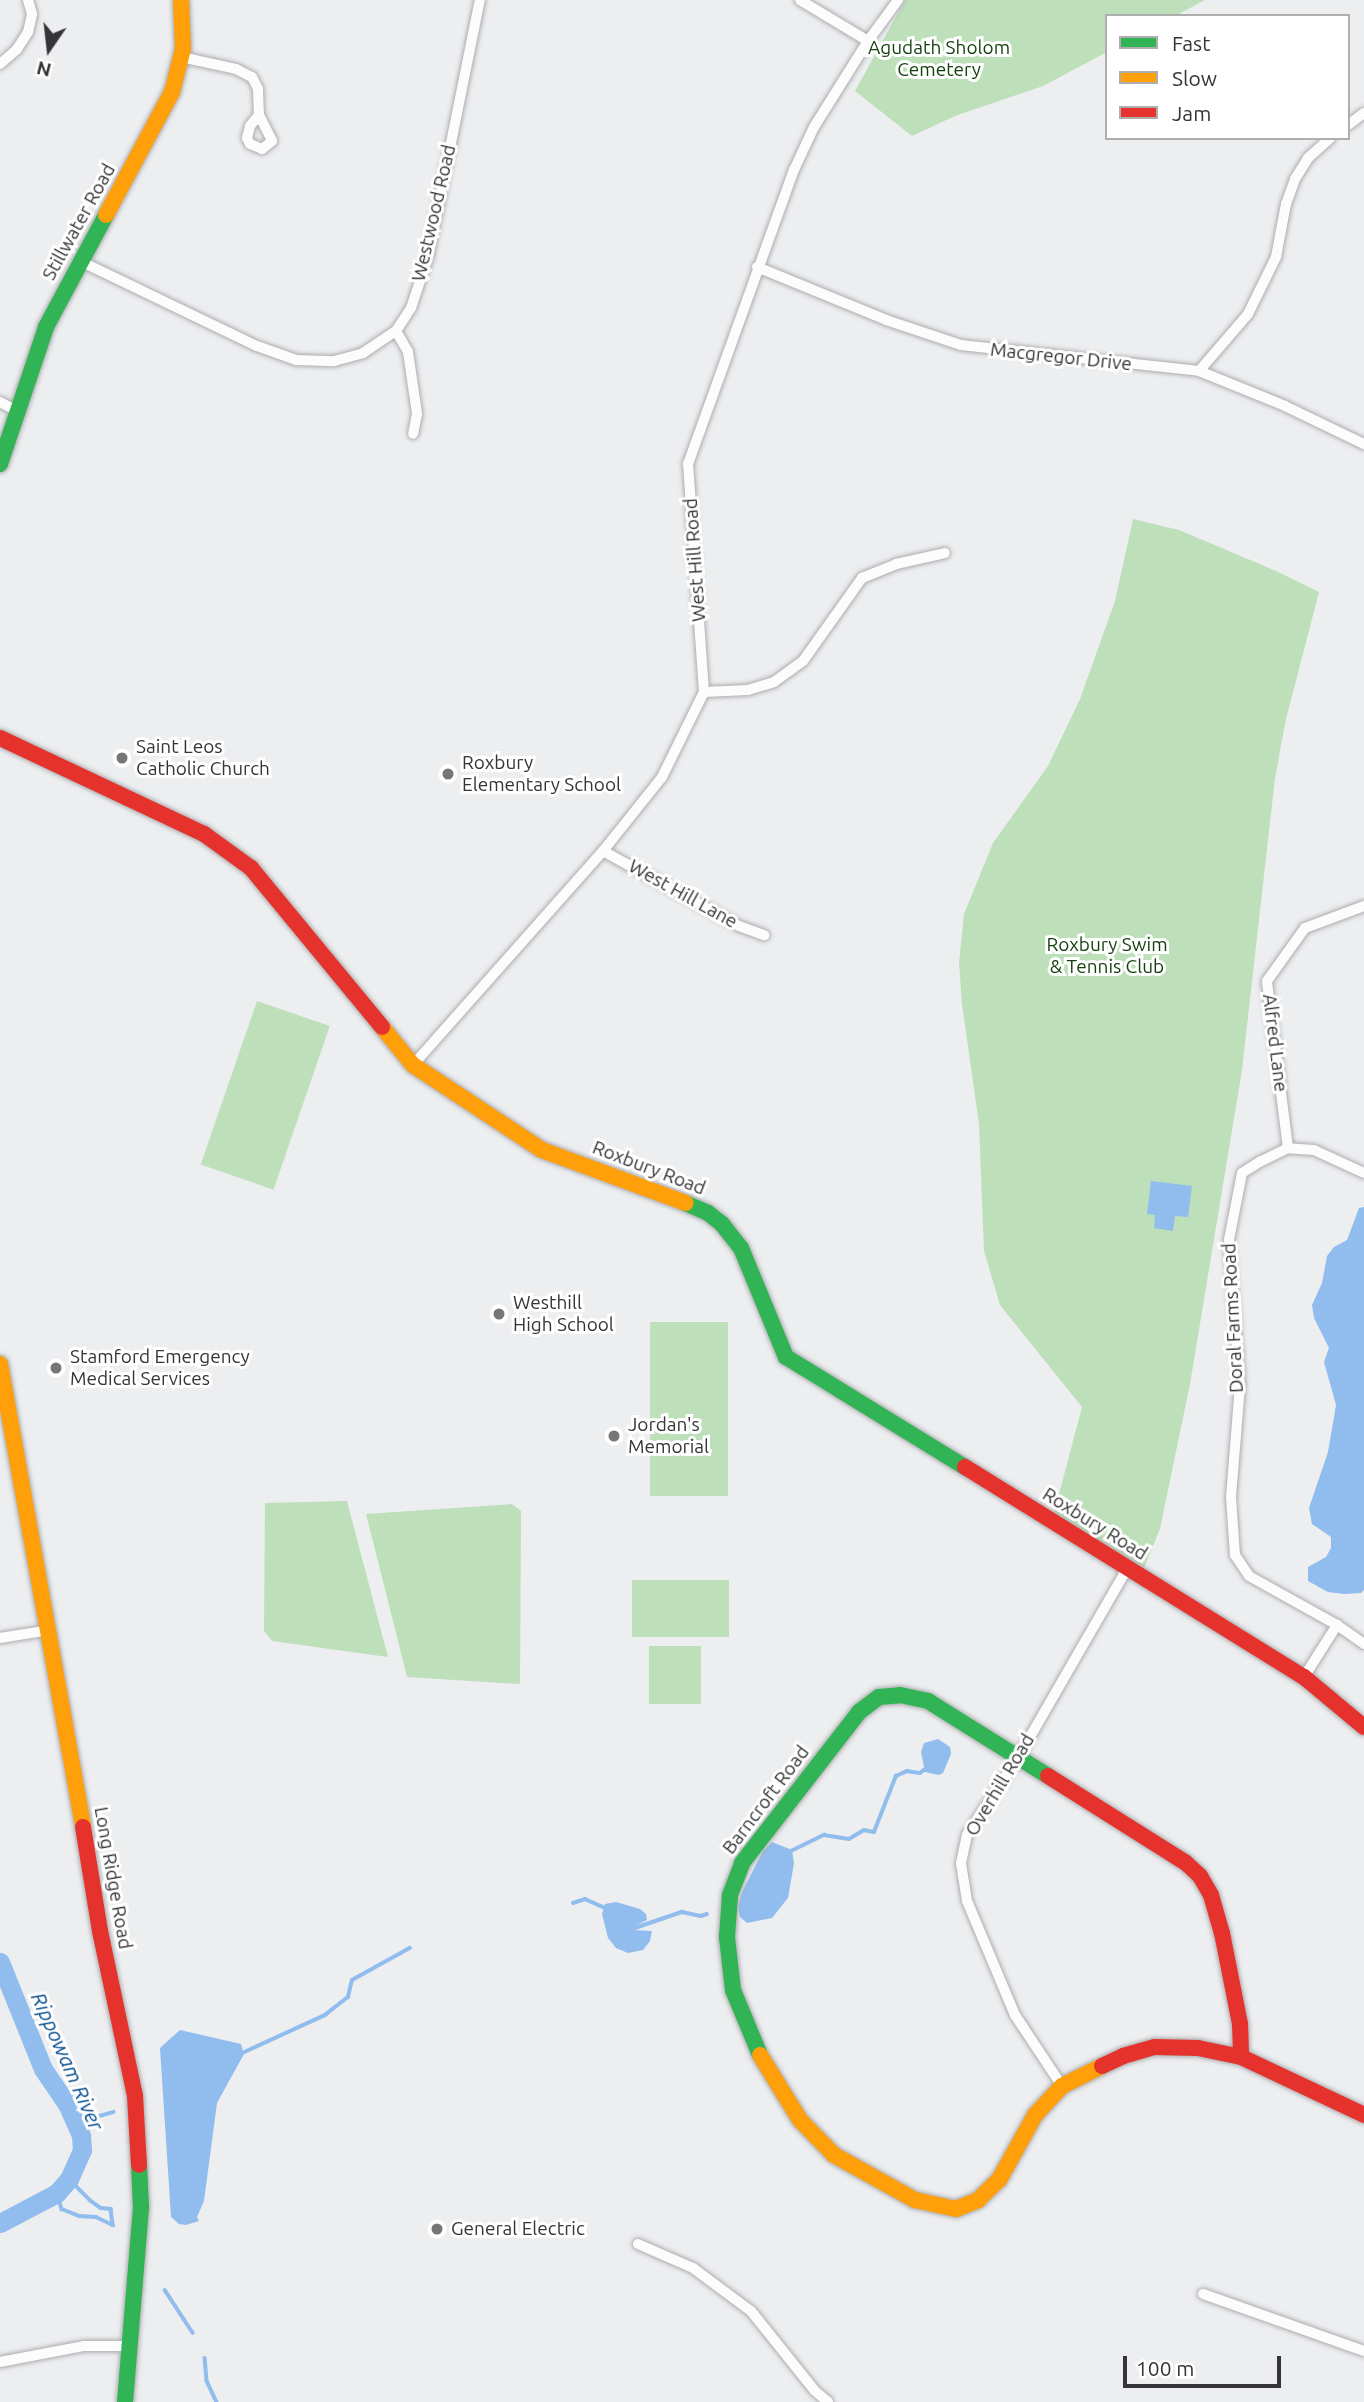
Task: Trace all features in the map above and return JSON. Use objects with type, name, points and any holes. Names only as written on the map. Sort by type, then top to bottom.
[{"type":"street","points":[[0,64],[17,49],[28,32],[32,14],[28,0]]},
{"type":"street","name":"Stillwater Road","points":[[0,464],[46,327],[172,92],[181,57],[184,28],[181,0]]},
{"type":"street","name":"Westwood Road","points":[[80,261],[257,346],[296,360],[334,361],[354,356],[396,331],[411,308],[428,257],[480,0]]},
{"type":"street","points":[[800,0],[868,40]]},
{"type":"street","name":"West Hill Road","points":[[704,692],[688,464],[757,267],[814,127],[868,40],[898,0]]},
{"type":"street","points":[[181,57],[236,69],[252,77],[258,89],[259,115]]},
{"type":"street","points":[[1199,372],[1248,314],[1276,257],[1286,204],[1295,179],[1308,158],[1328,140]]},
{"type":"street","name":"Macgregor Drive","points":[[757,267],[886,320],[961,345],[1199,372],[1285,407],[1364,444]]},
{"type":"street","points":[[396,331],[408,352],[417,414],[413,434]]},
{"type":"street","points":[[0,402],[17,411]]},
{"type":"street","points":[[412,1065],[603,851],[662,777],[704,692],[748,690],[774,682],[803,661],[862,578],[895,564],[945,553]]},
{"type":"street","name":"Roxbury Road","points":[[0,738],[204,834],[251,868],[412,1065],[542,1150],[708,1213],[741,1248],[786,1357],[1304,1676],[1364,1727]]},
{"type":"street","name":"West Hill Lane","points":[[603,851],[739,926],[764,935]]},
{"type":"street","name":"Alfred Lane","points":[[1288,1148],[1267,981],[1305,928],[1364,905]]},
{"type":"street","points":[[1288,1148],[1314,1150],[1364,1173]]},
{"type":"street","name":"Doral Farms Road","points":[[1288,1148],[1242,1173],[1230,1228],[1232,1303],[1240,1385],[1231,1497],[1235,1555],[1249,1576],[1337,1625],[1364,1644]]},
{"type":"street","name":"Long Ridge Road","points":[[0,1364],[50,1630],[98,1924],[131,2066],[136,2107],[141,2207],[125,2402]]},
{"type":"street","name":"Overhill Road","points":[[1062,2086],[1015,2015],[967,1901],[961,1863],[967,1835],[1019,1756],[1127,1569]]},
{"type":"street","points":[[1304,1676],[1337,1625]]},
{"type":"street","points":[[0,1638],[50,1630]]},
{"type":"street","name":"Barncroft Road","points":[[1241,2057],[1240,2024],[1222,1933],[1211,1895],[1200,1876],[1186,1863],[1019,1756],[928,1702],[900,1695],[879,1697],[859,1712],[742,1863],[730,1895],[727,1937],[733,1990],[761,2059],[800,2120],[834,2155],[915,2200],[956,2209],[978,2200],[999,2180],[1035,2115],[1062,2086],[1123,2056],[1155,2047],[1198,2048],[1241,2057],[1364,2115]]},
{"type":"street","points":[[638,2244],[694,2268],[744,2305],[815,2391],[828,2402]]},
{"type":"street","points":[[1203,2294],[1364,2351]]},
{"type":"street","points":[[0,2362],[84,2346],[130,2347]]},
{"type":"green space","name":"Agudath Sholom Cemetery","points":[[905,0],[1205,0],[1179,14],[1105,14],[1105,53],[1043,86],[955,116],[912,136],[855,91]]},
{"type":"green space","name":"Roxbury Swim & Tennis Club","points":[[1133,519],[1179,530],[1319,592],[1286,719],[1275,778],[1242,1070],[1190,1384],[1160,1529],[1144,1568],[1054,1513],[1082,1407],[1000,1305],[984,1251],[979,1124],[959,963],[964,914],[993,843],[1048,766],[1080,699],[1115,601]]},
{"type":"green space","points":[[257,1001],[330,1026],[273,1190],[201,1165]]},
{"type":"green space","points":[[650,1322],[728,1322],[728,1496],[650,1496]]},
{"type":"green space","points":[[347,1501],[388,1657],[272,1641],[264,1631],[265,1503]]},
{"type":"green space","points":[[512,1504],[521,1511],[520,1684],[407,1677],[366,1514]]},
{"type":"green space","points":[[632,1580],[729,1580],[729,1637],[632,1637]]},
{"type":"green space","points":[[649,1646],[701,1646],[701,1704],[649,1704]]},
{"type":"water","points":[[1151,1181],[1192,1186],[1188,1217],[1175,1216],[1173,1231],[1154,1228],[1155,1215],[1147,1214]]},
{"type":"water","points":[[1364,1207],[1364,1590],[1361,1593],[1344,1594],[1328,1592],[1308,1581],[1308,1567],[1326,1557],[1331,1548],[1331,1537],[1312,1524],[1309,1508],[1328,1452],[1336,1405],[1324,1362],[1329,1348],[1314,1318],[1312,1305],[1322,1283],[1327,1256],[1334,1247],[1347,1240],[1359,1208]]},
{"type":"water","points":[[938,1739],[950,1747],[951,1754],[943,1773],[939,1775],[925,1772],[921,1752],[924,1743]]},
{"type":"water","points":[[772,1842],[792,1850],[794,1863],[788,1898],[772,1918],[747,1923],[740,1917],[738,1907],[742,1892],[763,1851]]},
{"type":"water","points":[[616,1902],[640,1909],[646,1914],[647,1920],[637,1925],[634,1930],[652,1931],[650,1941],[643,1950],[628,1953],[616,1948],[608,1938],[602,1914],[605,1904]]},
{"type":"water","points":[[180,2030],[241,2044],[244,2054],[217,2103],[204,2201],[197,2217],[199,2221],[186,2225],[179,2224],[171,2217],[160,2048]]},
{"type":"waterway","points":[[791,1851],[824,1835],[849,1839],[864,1830],[874,1832],[896,1776],[907,1771],[920,1773],[924,1770]]},
{"type":"waterway","points":[[573,1903],[585,1899],[607,1909]]},
{"type":"waterway","points":[[632,1929],[682,1912],[701,1916],[707,1914]]},
{"type":"waterway","points":[[240,2054],[325,2015],[348,1997],[352,1980],[410,1948]]},
{"type":"waterway","name":"Rippowam River","points":[[0,1962],[43,2069],[67,2104],[81,2136],[82,2150],[69,2179],[57,2193],[0,2223]]},
{"type":"waterway","points":[[75,2123],[113,2112]]},
{"type":"waterway","points":[[69,2179],[91,2201],[101,2208],[111,2209],[113,2225]]},
{"type":"waterway","points":[[57,2193],[62,2209],[79,2216],[96,2217],[113,2225]]},
{"type":"waterway","points":[[165,2290],[193,2333]]},
{"type":"waterway","points":[[205,2358],[207,2381],[217,2402]]},
{"type":"traffic: fast","points":[[0,464],[46,327],[106,215]]},
{"type":"traffic: fast","points":[[685,1203],[708,1213],[722,1224],[741,1248],[786,1357],[965,1467]]},
{"type":"traffic: fast","points":[[760,2055],[733,1990],[727,1937],[730,1895],[742,1863],[859,1712],[879,1697],[900,1695],[928,1701],[1048,1776]]},
{"type":"traffic: fast","points":[[125,2402],[141,2207],[139,2165]]},
{"type":"traffic: slow","points":[[106,215],[172,92],[183,49],[181,0]]},
{"type":"traffic: slow","points":[[382,1027],[413,1065],[542,1150],[685,1203]]},
{"type":"traffic: slow","points":[[0,1364],[83,1827]]},
{"type":"traffic: slow","points":[[760,2055],[800,2120],[834,2155],[915,2200],[956,2209],[978,2200],[999,2180],[1035,2115],[1062,2086],[1102,2066]]},
{"type":"traffic: jam","points":[[0,738],[204,834],[251,868],[382,1027]]},
{"type":"traffic: jam","points":[[965,1467],[1304,1677],[1364,1727]]},
{"type":"traffic: jam","points":[[1048,1776],[1186,1863],[1200,1876],[1211,1895],[1222,1933],[1240,2024],[1241,2057]]},
{"type":"traffic: jam","points":[[83,1827],[100,1931],[135,2096],[139,2165]]},
{"type":"traffic: jam","points":[[1102,2066],[1123,2056],[1155,2047],[1198,2048],[1241,2057],[1364,2115]]},
{"type":"place","name":"Saint Leos Catholic Church","points":[[122,758]]},
{"type":"place","name":"Roxbury Elementary School","points":[[448,774]]},
{"type":"place","name":"Westhill High School","points":[[499,1314]]},
{"type":"place","name":"Stamford Emergency Medical Services","points":[[56,1368]]},
{"type":"place","name":"Jordan's Memorial","points":[[614,1436]]},
{"type":"place","name":"General Electric","points":[[437,2229]]}]
